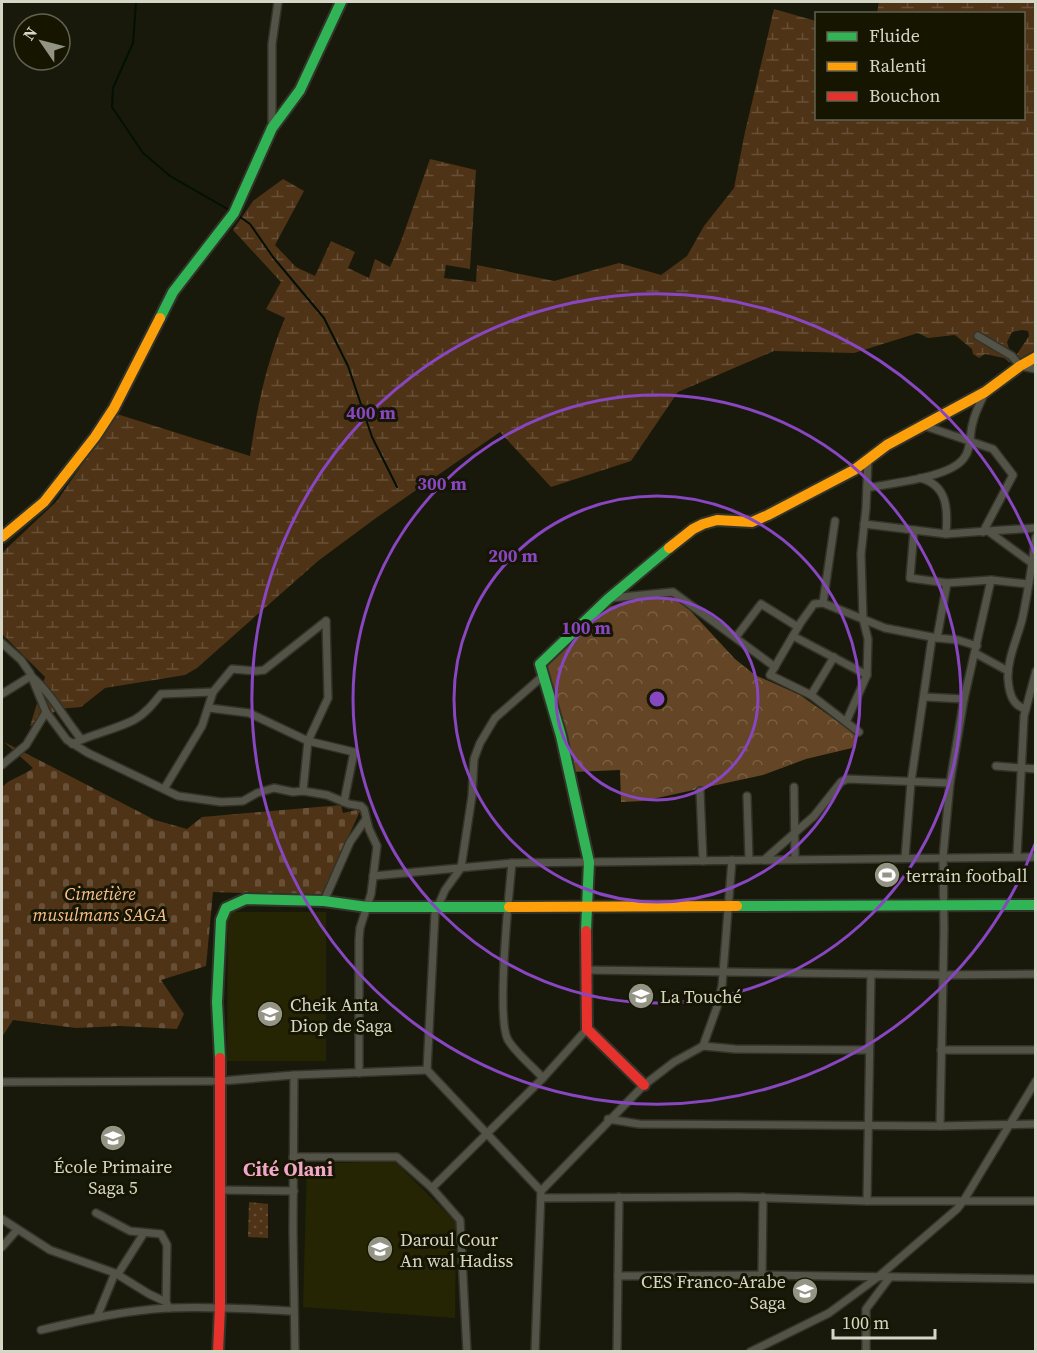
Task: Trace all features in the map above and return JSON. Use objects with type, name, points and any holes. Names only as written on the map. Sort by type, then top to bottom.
[{"type":"street","points":[[272,128],[272,44],[278,2]]},
{"type":"street","points":[[2,537],[44,502],[95,437],[114,408],[173,292],[234,213],[272,128],[300,90],[341,2]]},
{"type":"street","points":[[978,336],[1012,356],[1020,366],[1035,369]]},
{"type":"street","points":[[432,1188],[543,1078],[587,1029],[586,907],[589,862],[561,736],[540,664],[608,599],[693,529],[717,520],[752,522],[854,470],[887,445],[986,392],[1035,357]]},
{"type":"street","points":[[867,488],[920,478],[955,468],[964,458],[974,418],[986,392]]},
{"type":"street","points":[[922,425],[993,449],[1013,475],[986,531]]},
{"type":"street","points":[[846,722],[867,675],[868,639],[863,619],[861,554],[868,459]]},
{"type":"street","points":[[920,478],[934,484],[945,500],[948,511],[946,534]]},
{"type":"street","points":[[823,603],[835,521]]},
{"type":"street","points":[[864,524],[946,534],[1035,528]]},
{"type":"street","points":[[914,530],[910,578],[947,582],[991,580],[1028,584]]},
{"type":"street","points":[[986,531],[1034,565]]},
{"type":"street","points":[[1026,709],[1016,705],[1012,699],[1008,671],[1034,565],[1035,537]]},
{"type":"street","points":[[940,1126],[943,857],[950,783],[964,699],[991,580]]},
{"type":"street","points":[[904,858],[911,782],[935,638],[947,582]]},
{"type":"street","points":[[608,599],[674,592],[775,667]]},
{"type":"street","points":[[859,732],[811,695],[770,675],[814,604],[823,603],[885,628],[958,640],[1008,671]]},
{"type":"street","points":[[736,637],[761,604],[798,627]]},
{"type":"street","points":[[164,789],[193,742],[209,708],[213,692],[232,669],[264,670],[326,621],[328,698],[308,741],[303,791]]},
{"type":"street","points":[[793,636],[867,675]]},
{"type":"street","points":[[2,643],[21,660],[31,676],[46,712],[59,731],[72,744],[178,796],[220,802],[243,801],[257,793],[274,788],[327,795],[364,809],[377,846],[371,894],[359,940],[359,1073]]},
{"type":"street","points":[[811,695],[834,657]]},
{"type":"street","points":[[1017,856],[1026,709],[1035,671]]},
{"type":"street","points":[[543,675],[495,718],[480,742],[474,759],[472,796],[461,868],[445,890],[437,907],[427,1070],[541,1194],[867,1201],[1035,1201]]},
{"type":"street","points":[[2,694],[31,676]]},
{"type":"street","points":[[31,676],[46,688],[64,718],[81,739]]},
{"type":"street","points":[[72,744],[136,719],[154,704],[161,694],[213,692]]},
{"type":"street","points":[[925,697],[964,699]]},
{"type":"street","points":[[209,708],[249,713],[308,741],[354,752],[344,802]]},
{"type":"street","points":[[2,765],[26,745],[46,712]]},
{"type":"street","points":[[996,766],[1035,769]]},
{"type":"street","points":[[763,860],[814,816],[844,780],[950,783]]},
{"type":"street","points":[[794,787],[795,859]]},
{"type":"street","points":[[700,791],[703,861]]},
{"type":"street","points":[[747,796],[749,860]]},
{"type":"street","points":[[324,902],[350,842],[366,819]]},
{"type":"street","points":[[373,876],[512,863],[1035,856]]},
{"type":"street","points":[[703,1046],[719,999],[724,971],[732,860]]},
{"type":"street","points":[[512,863],[504,1002],[507,1038],[543,1078]]},
{"type":"street","points":[[218,1352],[221,1081],[217,1002],[221,920],[224,911],[232,903],[246,899],[324,902],[367,907],[1035,906]]},
{"type":"street","points":[[586,970],[943,975],[1035,974]]},
{"type":"street","points":[[867,1201],[871,974]]},
{"type":"street","points":[[587,1029],[644,1084]]},
{"type":"street","points":[[535,1352],[541,1194],[608,1119],[644,1084],[674,1062],[703,1046],[735,1049],[869,1050]]},
{"type":"street","points":[[941,1050],[1035,1050]]},
{"type":"street","points":[[2,1082],[221,1081],[294,1075],[427,1070]]},
{"type":"street","points":[[294,1075],[295,1352]]},
{"type":"street","points":[[750,1352],[830,1313],[878,1277],[964,1200],[1035,1081]]},
{"type":"street","points":[[608,1119],[639,1124],[940,1126],[1035,1124]]},
{"type":"street","points":[[293,1157],[397,1157],[432,1188],[460,1220],[467,1352]]},
{"type":"street","points":[[220,1191],[294,1191]]},
{"type":"street","points":[[616,1352],[619,1197]]},
{"type":"street","points":[[762,1275],[763,1197]]},
{"type":"street","points":[[96,1213],[130,1230],[158,1233],[166,1240],[168,1305]]},
{"type":"street","points":[[2,1219],[50,1250],[117,1273],[168,1305]]},
{"type":"street","points":[[2,1247],[17,1230]]},
{"type":"street","points":[[97,1317],[117,1273],[144,1233]]},
{"type":"street","points":[[618,1276],[762,1275],[1035,1279]]},
{"type":"street","points":[[866,1352],[866,1309],[890,1277]]},
{"type":"street","points":[[41,1330],[97,1317],[168,1305],[294,1311]]},
{"type":"shaded area","points":[[228,912],[326,912],[326,1061],[227,1061]]},
{"type":"shaded area","name":"Daroul Cour An wal Hadiss","points":[[394,1161],[456,1222],[455,1318],[303,1307],[307,1164]]},
{"type":"green space","points":[[879,2],[1035,2],[1035,352],[1024,359],[1018,358],[1017,354],[1029,336],[1028,331],[1022,330],[1012,332],[1007,342],[1011,355],[1010,363],[1004,358],[985,354],[979,358],[955,335],[928,338],[918,333],[854,353],[774,351],[678,392],[631,461],[551,487],[500,432],[318,561],[197,668],[185,675],[105,688],[81,707],[57,709],[45,722],[30,726],[45,677],[2,634],[2,555],[5,550],[57,501],[117,414],[250,456],[263,386],[272,352],[285,318],[266,309],[281,282],[233,230],[253,201],[283,179],[304,191],[275,245],[296,267],[315,276],[331,241],[355,252],[348,268],[369,278],[375,259],[390,267],[430,159],[476,170],[470,269],[446,265],[444,278],[476,282],[477,265],[554,281],[619,263],[661,275],[687,256],[704,226],[734,188],[774,9],[815,21],[815,120],[1025,120],[1025,12],[877,12]]},
{"type":"green space","points":[[673,596],[686,606],[735,659],[755,675],[800,695],[857,735],[852,748],[806,759],[763,775],[643,801],[621,802],[620,770],[572,772],[546,662],[603,609],[633,599]]},
{"type":"green space","name":"Cimetière musulmans SAGA","points":[[4,742],[155,820],[187,829],[202,817],[341,805],[343,813],[361,809],[321,896],[213,892],[206,966],[161,980],[184,1014],[177,1029],[120,1026],[76,1028],[13,1020],[2,1037],[2,787],[33,768]]},
{"type":"green space","points":[[249,1202],[268,1204],[268,1238],[248,1237]]},
{"type":"waterway","points":[[136,2],[133,43],[113,88],[112,107],[143,153],[170,176],[231,211]]},
{"type":"waterway","points":[[236,214],[250,224],[273,257],[324,318],[348,366],[372,437],[397,487]]},
{"type":"traffic: fast","points":[[160,318],[173,292],[234,213],[272,128],[300,90],[341,2]]},
{"type":"traffic: fast","points":[[586,931],[589,862],[561,736],[540,664],[608,599],[669,548]]},
{"type":"traffic: fast","points":[[220,1058],[217,1002],[221,920],[226,908],[246,899],[324,901],[367,907],[509,907]]},
{"type":"traffic: fast","points":[[737,906],[1036,905]]},
{"type":"traffic: slow","points":[[2,537],[44,502],[95,437],[114,408],[160,318]]},
{"type":"traffic: slow","points":[[669,548],[703,524],[717,520],[752,522],[768,515],[854,470],[887,445],[985,392],[1036,357]]},
{"type":"traffic: slow","points":[[509,907],[737,906]]},
{"type":"traffic: jam","points":[[586,931],[587,1029],[644,1085]]},
{"type":"traffic: jam","points":[[218,1352],[220,1058]]},
{"type":"place","name":"terrain football","points":[[887,875]]},
{"type":"place","name":"La Touché","points":[[641,996]]},
{"type":"place","name":"Cheik Anta Diop de Saga","points":[[270,1014]]},
{"type":"place","name":"École Primaire Saga 5","points":[[113,1138]]},
{"type":"place","name":"Daroul Cour An wal Hadiss","points":[[380,1249]]},
{"type":"place","name":"CES Franco-Arabe Saga","points":[[805,1291]]},
{"type":"district","name":"Cité Olani","points":[[288,1169]]}]
